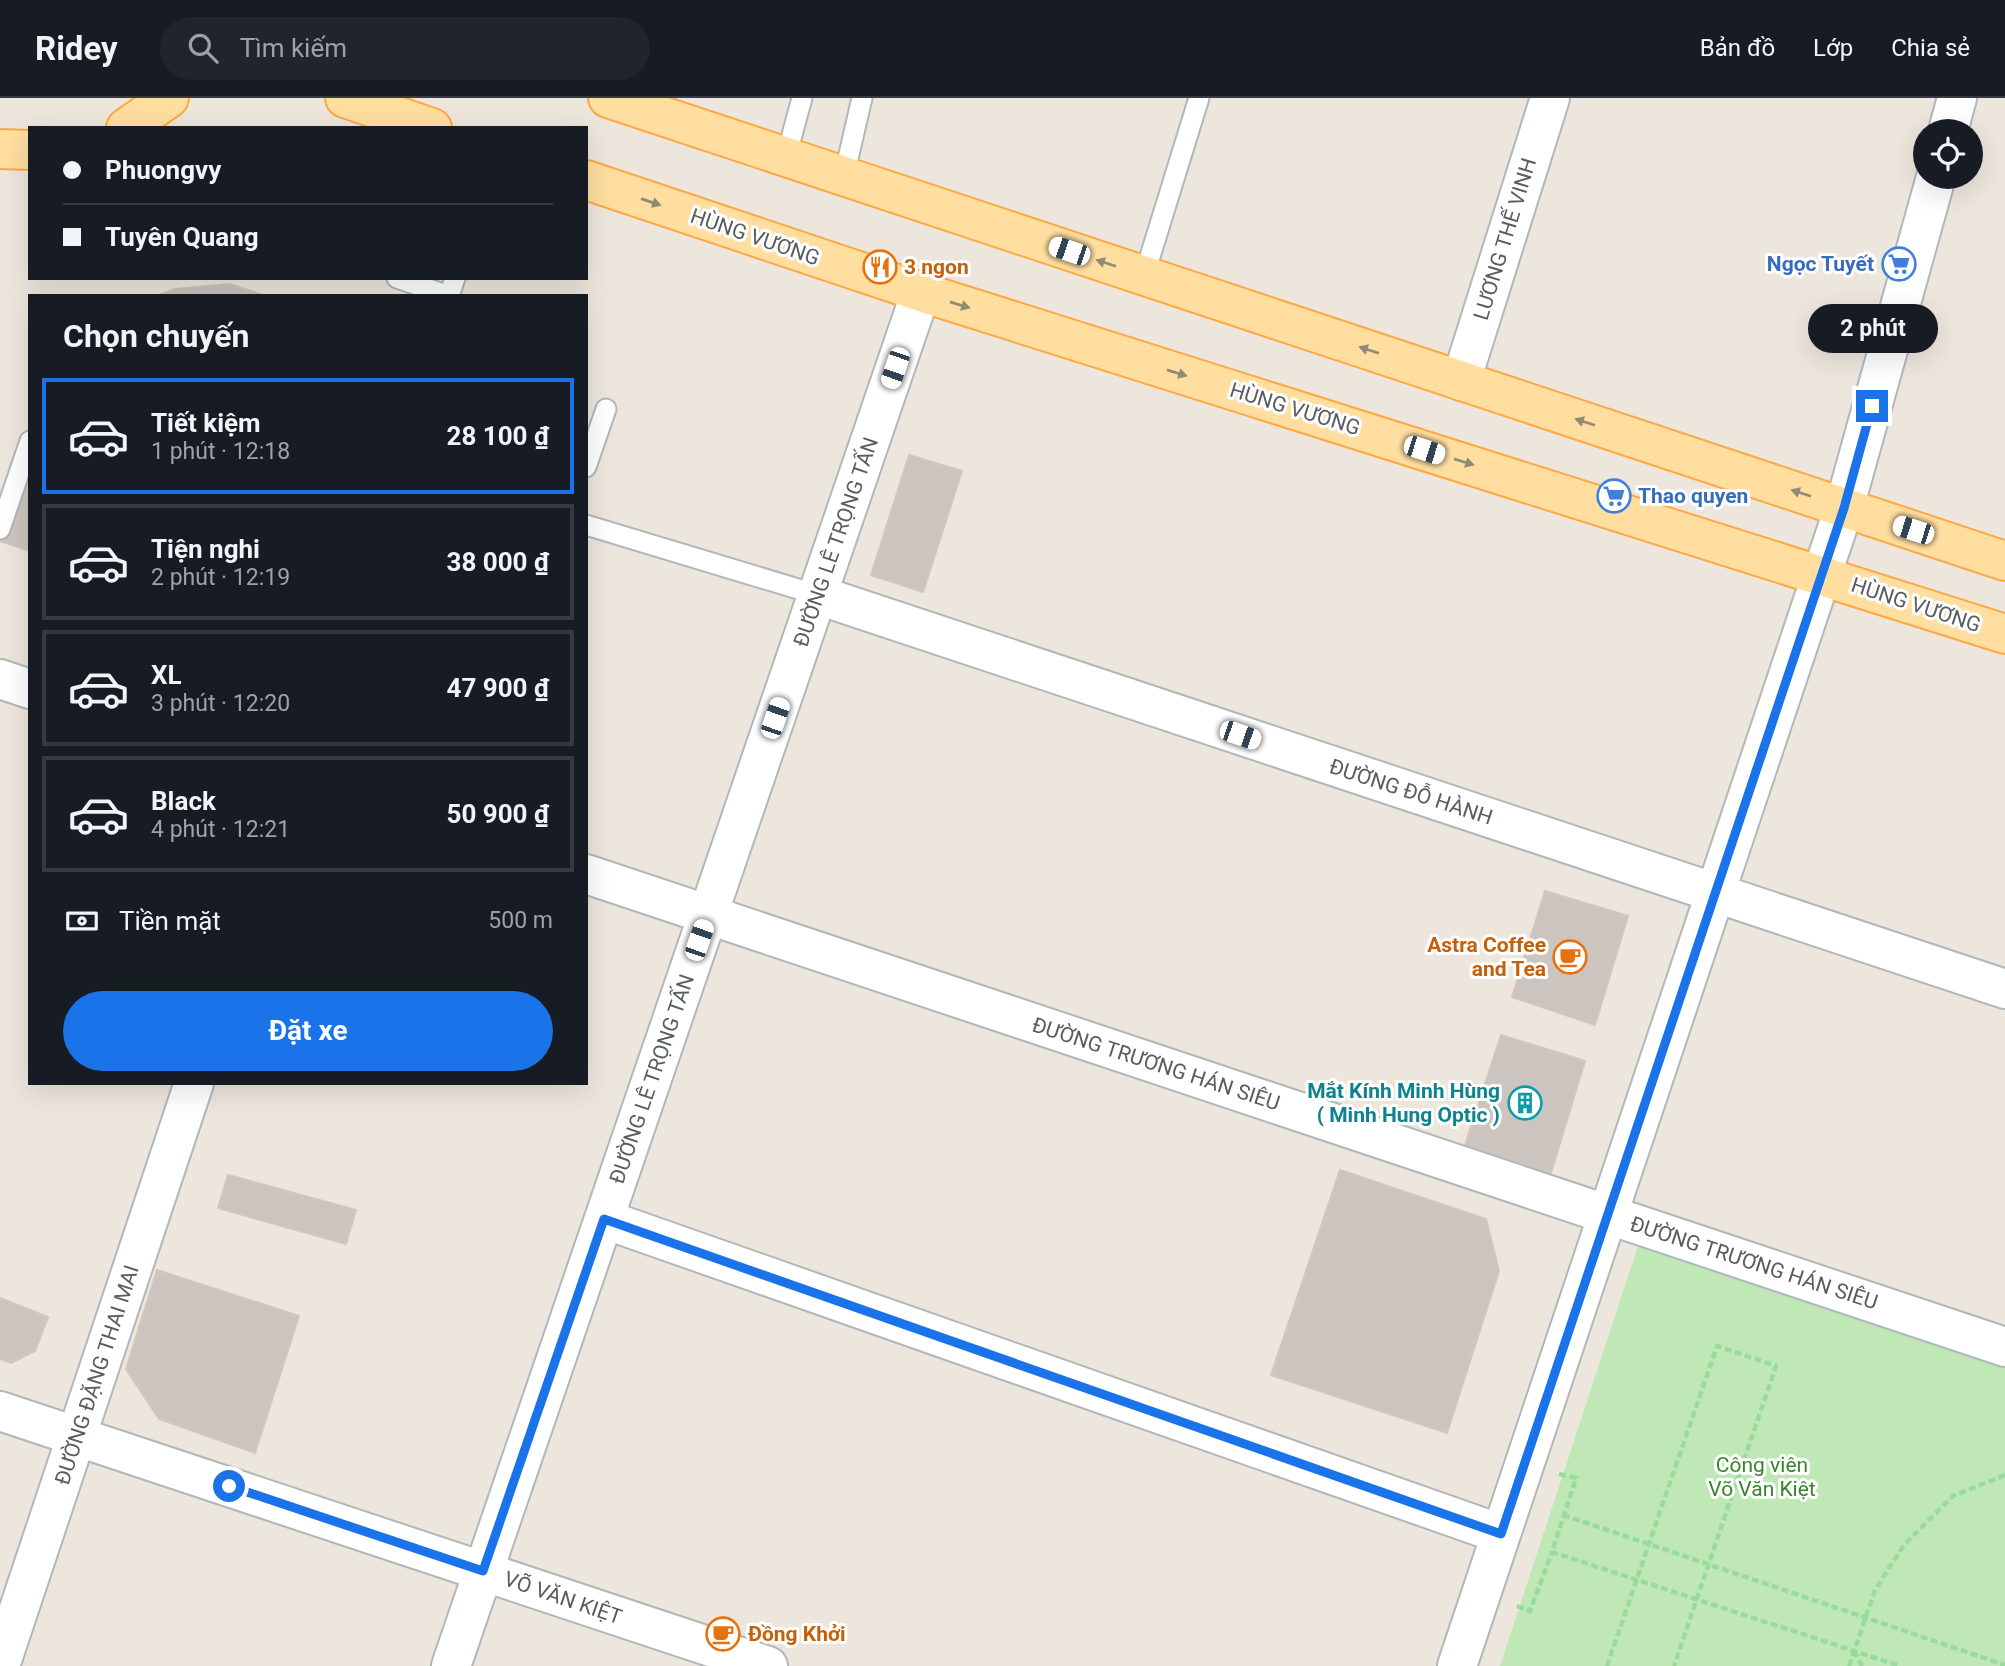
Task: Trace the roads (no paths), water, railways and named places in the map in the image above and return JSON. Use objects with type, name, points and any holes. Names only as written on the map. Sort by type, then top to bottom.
[{"type":"main road","points":[[129,126],[170,98]]},
{"type":"main road","points":[[345,98],[426,126]]},
{"type":"main road","points":[[608,98],[2005,561]]},
{"type":"main road","points":[[0,149],[28,150]]},
{"type":"main road","name":"HÙNG VƯƠNG","points":[[588,181],[921,292],[1822,574],[2005,634]]},
{"type":"street","name":"LƯƠNG THẾ VINH","points":[[1461,381],[1550,98]]},
{"type":"street","points":[[1951,119],[1957,98]]},
{"type":"street","points":[[1457,1666],[1844,508],[1933,189]]},
{"type":"street","name":"ĐƯỜNG LÊ TRỌNG TẤN","points":[[451,1666],[921,292]]},
{"type":"street","name":"ĐƯỜNG ĐỖ HÀNH","points":[[818,595],[2005,989]]},
{"type":"street","points":[[0,679],[28,688]]},
{"type":"street","name":"ĐƯỜNG TRƯƠNG HÁN SIÊU","points":[[588,875],[2005,1347]]},
{"type":"street","name":"ĐƯỜNG ĐẶNG THAI MAI","points":[[0,1666],[193,1085]]},
{"type":"street","points":[[604,1219],[1501,1534]]},
{"type":"street","name":"VÕ VĂN KIỆT","points":[[0,1411],[768,1666]]},
{"type":"lane","points":[[786,157],[802,98]]},
{"type":"lane","points":[[844,176],[862,98]]},
{"type":"lane","points":[[1144,276],[1199,98]]},
{"type":"lane","points":[[403,280],[443,294]]},
{"type":"lane","points":[[588,461],[606,409]]},
{"type":"lane","points":[[0,528],[28,447]]},
{"type":"lane","points":[[588,526],[818,595]]},
{"type":"place","name":"Ngọc Tuyết","points":[[1899,264]]},
{"type":"place","name":"3 ngon","points":[[880,267]]},
{"type":"place","name":"Thao quyen","points":[[1614,496]]},
{"type":"place","name":"Astra Coffee and Tea","points":[[1570,957]]},
{"type":"place","name":"Mắt Kính Minh Hùng ( Minh Hung Optic )","points":[[1525,1103]]},
{"type":"place","name":"Đồng Khởi","points":[[723,1634]]},
{"type":"park label","name":"Công viên Võ Văn Kiệt","points":[[1762,1477]]}]
